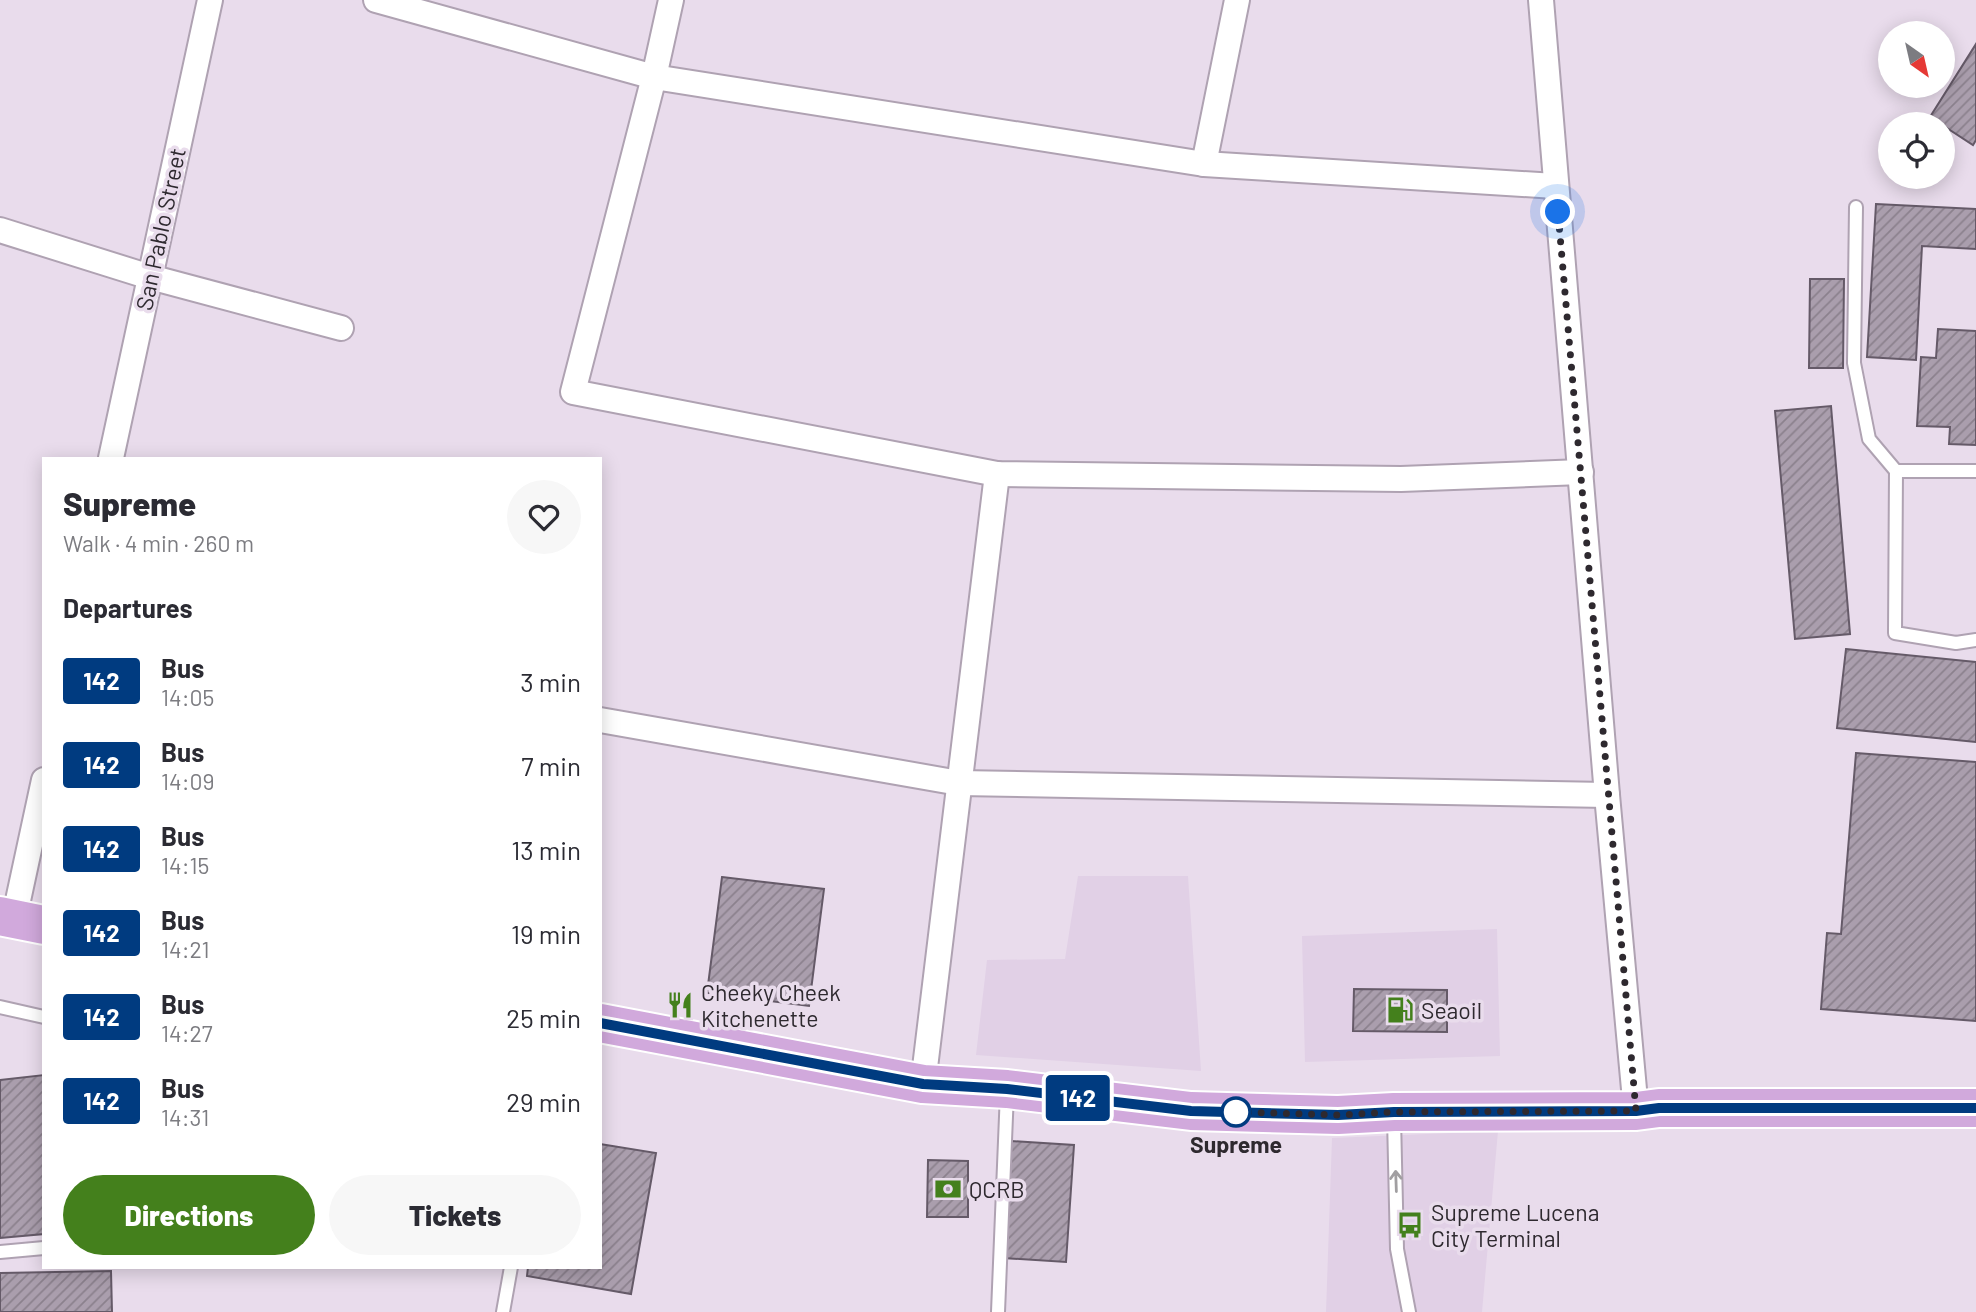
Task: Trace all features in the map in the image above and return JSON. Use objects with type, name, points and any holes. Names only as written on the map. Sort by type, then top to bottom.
[{"type":"main road","points":[[602,1023],[923,1084],[1007,1089],[1191,1111],[1338,1115],[1394,1112],[1636,1111],[1659,1108],[1976,1108]]},
{"type":"street","name":"San Pablo Street","points":[[111,457],[210,0]]},
{"type":"street","points":[[376,0],[654,77],[1204,164],[1555,186]]},
{"type":"street","points":[[671,0],[654,77],[573,392],[997,474],[1401,479],[1581,472]]},
{"type":"street","points":[[1204,164],[1237,0]]},
{"type":"street","points":[[1541,0],[1636,1111]]},
{"type":"street","points":[[0,230],[150,276],[341,328]]},
{"type":"street","points":[[923,1084],[997,474]]},
{"type":"street","points":[[602,720],[959,783],[1607,795]]},
{"type":"street","points":[[19,920],[42,791]]},
{"type":"lane","points":[[1856,207],[1854,363],[1869,439],[1896,471],[1895,633],[1955,643],[1976,640]]},
{"type":"lane","points":[[1896,471],[1976,471]]},
{"type":"lane","points":[[0,1007],[42,1017]]},
{"type":"lane","points":[[999,1312],[1007,1089]]},
{"type":"lane","points":[[1394,1112],[1397,1249],[1409,1312]]},
{"type":"lane","points":[[0,1252],[42,1248]]},
{"type":"lane","points":[[503,1312],[511,1269]]},
{"type":"shaded area","points":[[1078,876],[1188,876],[1201,1071],[976,1055],[987,960],[1065,959]]},
{"type":"shaded area","points":[[1497,929],[1500,1056],[1305,1062],[1302,936]]},
{"type":"shaded area","name":"Supreme Lucena City Terminal","points":[[1498,1131],[1482,1312],[1326,1312],[1332,1138]]},
{"type":"building","points":[[1976,44],[1976,140],[1973,145],[1955,133],[1955,112],[1933,112],[1942,98],[1955,98],[1955,77]]},
{"type":"building","points":[[1876,204],[1976,209],[1976,249],[1922,246],[1916,360],[1867,357]]},
{"type":"building","points":[[1810,279],[1844,279],[1843,368],[1809,368]]},
{"type":"building","points":[[1938,329],[1976,331],[1976,445],[1949,444],[1950,427],[1917,426],[1921,357],[1936,358]]},
{"type":"building","points":[[1831,406],[1850,634],[1795,639],[1775,411]]},
{"type":"building","points":[[1846,649],[1976,662],[1976,742],[1837,728]]},
{"type":"building","points":[[1856,753],[1976,762],[1976,1021],[1821,1009],[1827,933],[1841,934]]},
{"type":"building","points":[[722,877],[824,889],[809,1006],[707,993]]},
{"type":"building","name":"Seaoil","points":[[1354,989],[1447,990],[1447,1032],[1353,1031]]},
{"type":"building","points":[[42,1075],[42,1234],[0,1238],[0,1080]]},
{"type":"building","points":[[1011,1141],[1074,1145],[1066,1262],[1003,1258]]},
{"type":"building","points":[[602,1144],[656,1153],[631,1294],[527,1276],[528,1269],[602,1269]]},
{"type":"building","name":"QCRB","points":[[928,1160],[968,1161],[968,1217],[927,1217]]},
{"type":"building","points":[[111,1271],[112,1312],[0,1312],[0,1273]]},
{"type":"bus line","name":"142","points":[[602,1023],[923,1084],[1007,1089],[1191,1111],[1338,1115],[1394,1112],[1636,1111],[1659,1108],[1976,1108]]},
{"type":"place","name":"Cheeky Cheek Kitchenette","points":[[680,1005]]},
{"type":"place","name":"Seaoil","points":[[1400,1010]]},
{"type":"place","name":"Supreme","points":[[1236,1112]]},
{"type":"place","name":"QCRB","points":[[948,1189]]},
{"type":"place","name":"Supreme Lucena City Terminal","points":[[1410,1225]]},
{"type":"route","points":[[1236,1112],[1338,1115],[1394,1112],[1636,1111],[1558,212]]}]
